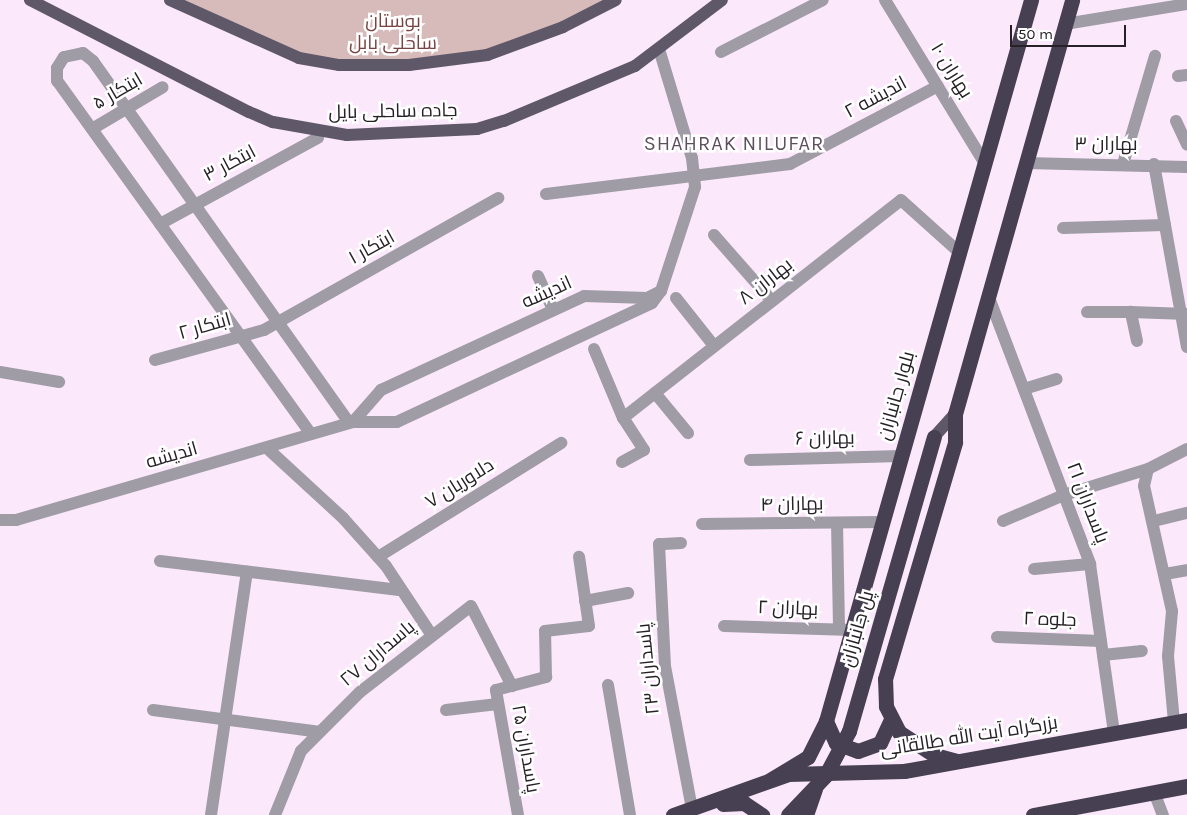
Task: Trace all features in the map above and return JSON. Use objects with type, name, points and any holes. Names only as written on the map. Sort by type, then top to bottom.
[{"type":"highway","name":"بلوار جانبازان","points":[[770,780],[808,757],[826,721],[845,630],[882,522],[1030,0]]},
{"type":"highway","points":[[826,721],[836,742],[858,751],[880,743],[891,719],[885,679],[955,442],[955,414],[1072,0]]},
{"type":"highway","name":"پل جانبازان","points":[[788,815],[825,776],[849,731],[934,437]]},
{"type":"highway","points":[[891,719],[912,742],[957,761]]},
{"type":"highway","name":"بزرگراه آیت الله طالقانی","points":[[673,815],[788,774],[895,772],[1180,721]]},
{"type":"highway","points":[[806,815],[811,795],[825,782],[895,772]]},
{"type":"highway","points":[[1033,815],[1089,810],[1154,792],[1187,786]]},
{"type":"highway","points":[[673,815],[736,802],[762,815]]},
{"type":"main road","name":"جاده ساحلی بایل","points":[[30,0],[249,112],[273,122],[347,135],[488,126],[623,72],[660,49],[722,0]]},
{"type":"main road","points":[[170,0],[298,58],[340,65],[409,65],[487,55],[563,27],[616,0]]},
{"type":"main road","points":[[934,437],[955,414]]},
{"type":"street","points":[[721,52],[823,0]]},
{"type":"street","name":"بهاران ۱۰","points":[[885,0],[984,162]]},
{"type":"street","points":[[1065,24],[1187,4]]},
{"type":"street","points":[[639,302],[661,291],[694,198],[692,177],[660,49]]},
{"type":"street","points":[[311,434],[57,81],[57,68],[64,57],[76,52],[89,56],[351,422]]},
{"type":"street","points":[[1123,164],[1155,56]]},
{"type":"street","name":"اندیشه ۲","points":[[546,194],[692,177],[744,166],[790,164],[938,86]]},
{"type":"street","name":"ابتکار ۵","points":[[92,129],[163,87]]},
{"type":"street","points":[[1176,121],[1187,145]]},
{"type":"street","name":"ابتکار ۳","points":[[160,224],[318,138]]},
{"type":"street","name":"بهاران ۳","points":[[1026,163],[1154,164],[1187,167]]},
{"type":"street","points":[[1154,164],[1184,314],[1187,347]]},
{"type":"street","name":"ابتکار ۱","points":[[264,330],[498,198]]},
{"type":"street","name":"بهاران ۸","points":[[623,418],[901,200],[959,252]]},
{"type":"street","points":[[1063,228],[1165,225]]},
{"type":"street","points":[[714,235],[772,301]]},
{"type":"street","points":[[538,276],[553,310]]},
{"type":"street","name":"اندیشه","points":[[351,422],[382,390],[591,294],[639,302]]},
{"type":"street","name":"پاسداران ۲۱","points":[[988,295],[1090,564],[1114,733]]},
{"type":"street","points":[[676,298],[714,346]]},
{"type":"street","name":"اندیشه","points":[[0,520],[16,520],[268,449],[351,422],[397,422],[639,302]]},
{"type":"street","points":[[1087,312],[1184,314]]},
{"type":"street","points":[[1132,312],[1137,341]]},
{"type":"street","name":"ابتکار ۲","points":[[156,360],[264,330]]},
{"type":"street","points":[[594,349],[623,418],[644,450],[622,462]]},
{"type":"street","points":[[0,372],[59,382]]},
{"type":"street","points":[[1024,390],[1056,379]]},
{"type":"street","points":[[655,393],[688,433]]},
{"type":"street","name":"دلاوریان ۷","points":[[378,557],[561,443]]},
{"type":"street","points":[[268,449],[378,557],[431,634]]},
{"type":"street","points":[[1003,522],[1064,495],[1148,470],[1187,449]]},
{"type":"street","name":"بهاران ۶","points":[[750,460],[901,456]]},
{"type":"street","points":[[1148,470],[1144,486],[1154,521],[1172,610],[1168,656],[1180,721]]},
{"type":"street","points":[[1154,521],[1187,513]]},
{"type":"street","points":[[0,530],[16,520]]},
{"type":"street","name":"بهاران ۴","points":[[702,524],[882,522]]},
{"type":"street","points":[[837,523],[845,630]]},
{"type":"street","name":"پاسداران ۲۳","points":[[681,543],[660,544],[660,563],[665,666],[692,809]]},
{"type":"street","name":"پاسداران ۲۵","points":[[518,815],[496,690],[546,677],[545,631],[589,626],[579,558]]},
{"type":"street","points":[[160,561],[401,590]]},
{"type":"street","points":[[1034,569],[1090,564]]},
{"type":"street","points":[[1165,574],[1187,570]]},
{"type":"street","points":[[211,815],[247,572]]},
{"type":"street","points":[[585,601],[628,593]]},
{"type":"street","name":"پاسداران ۲۷","points":[[275,815],[301,751],[319,732],[431,634],[471,606],[512,686]]},
{"type":"street","name":"بهاران ۲","points":[[724,626],[845,630]]},
{"type":"street","name":"جلوه ۲","points":[[997,637],[1101,640]]},
{"type":"street","points":[[1103,655],[1142,651]]},
{"type":"street","points":[[608,684],[630,815]]},
{"type":"street","points":[[446,710],[498,704]]},
{"type":"street","points":[[152,710],[319,732]]},
{"type":"street","points":[[1154,792],[1163,815]]},
{"type":"green space","name":"بوستان ساحلی بابل","points":[[170,0],[616,0],[461,62],[299,58]]},
{"type":"district","name":"SHAHRAK NILUFAR","points":[[734,143]]}]
